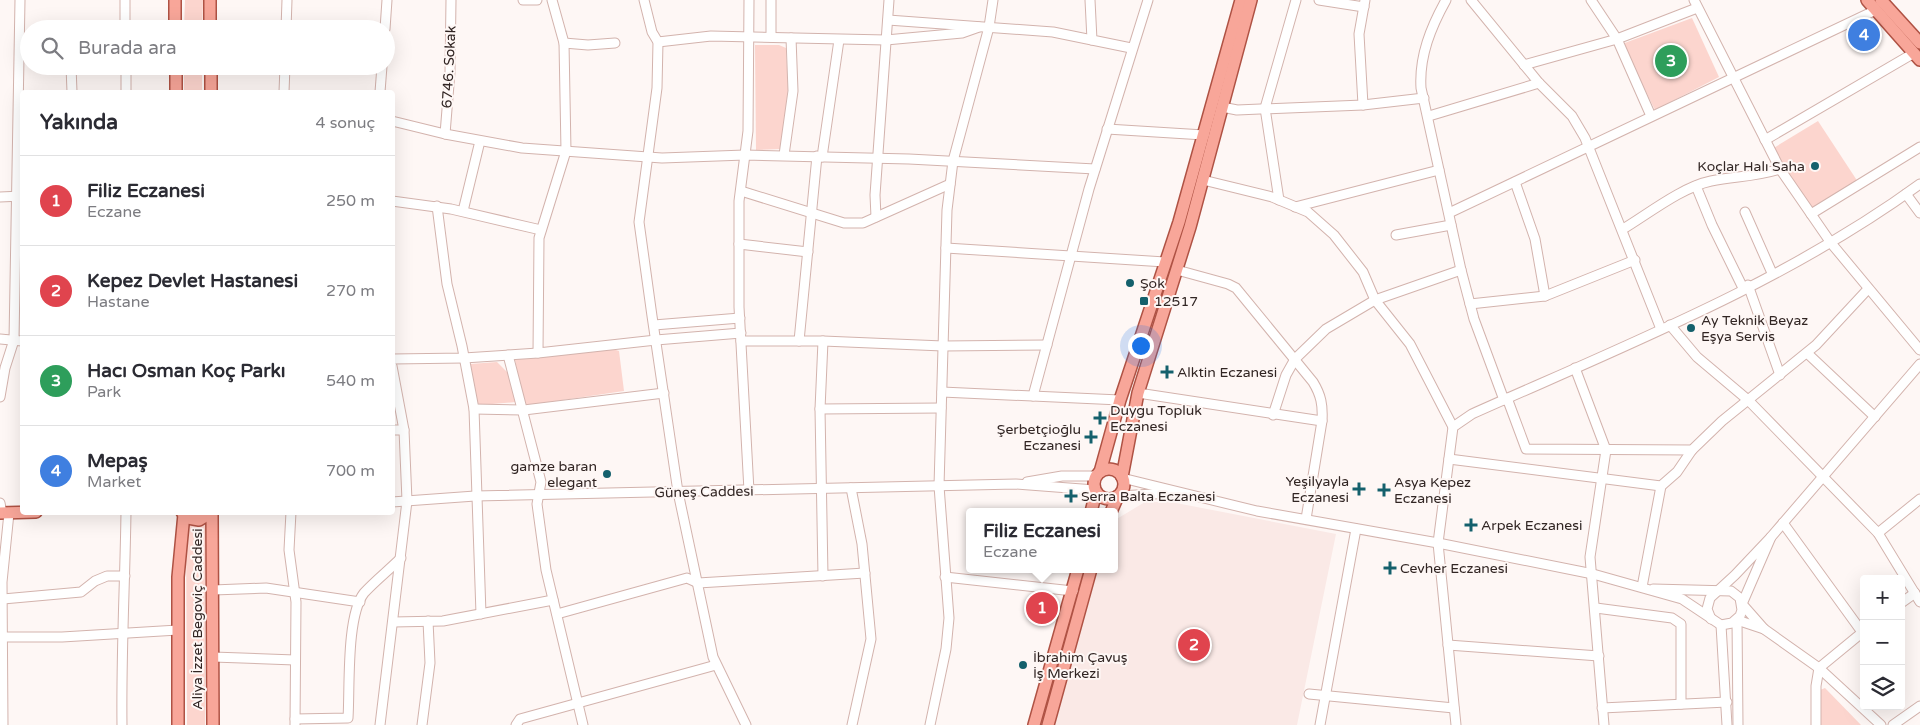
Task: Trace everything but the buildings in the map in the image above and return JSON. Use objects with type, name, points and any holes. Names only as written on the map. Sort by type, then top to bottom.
[{"type":"main road","points":[[175,0],[176,20]]},
{"type":"main road","points":[[210,0],[210,20]]},
{"type":"main road","points":[[1093,508],[1096,491],[1094,483],[1204,136],[1241,0]]},
{"type":"main road","points":[[1113,508],[1124,487],[1122,477],[1138,392],[1203,180],[1251,0]]},
{"type":"main road","points":[[1867,0],[1878,5],[1918,52]]},
{"type":"main road","points":[[176,75],[176,90]]},
{"type":"main road","points":[[210,75],[211,90]]},
{"type":"main road","points":[[1098,474],[1109,469],[1122,477]]},
{"type":"main road","points":[[1096,491],[1106,499],[1118,496]]},
{"type":"main road","points":[[3,511],[20,512]]},
{"type":"main road","name":"Aliya İzzet Begoviç Caddesi","points":[[178,725],[180,515]]},
{"type":"main road","points":[[185,515],[198,520],[207,515]]},
{"type":"main road","name":"Aliya İzzet Begoviç Caddesi","points":[[212,515],[213,725]]},
{"type":"main road","points":[[1034,725],[1074,591],[1077,573]]},
{"type":"main road","points":[[1048,725],[1090,573]]},
{"type":"street","points":[[20,0],[21,20]]},
{"type":"street","points":[[125,0],[125,20]]},
{"type":"street","points":[[286,20],[287,0]]},
{"type":"street","points":[[385,20],[387,0]]},
{"type":"street","name":"6746. Sokak","points":[[445,134],[450,72],[451,0]]},
{"type":"street","points":[[523,0],[537,0]]},
{"type":"street","points":[[538,353],[537,303],[541,230],[550,207],[566,151],[564,43],[552,0]]},
{"type":"street","points":[[644,0],[652,32],[658,42],[657,88],[640,222],[656,340],[678,492],[716,665],[746,725]]},
{"type":"street","points":[[749,0],[748,131],[740,192],[739,244],[740,318],[749,491]]},
{"type":"street","points":[[771,0],[771,37]]},
{"type":"street","points":[[876,217],[875,195],[889,0]]},
{"type":"street","points":[[930,725],[946,649],[949,618],[938,486],[950,184],[953,161],[992,0]]},
{"type":"street","points":[[1090,0],[1092,40]]},
{"type":"street","points":[[1033,396],[1070,255],[1131,48],[1148,0]]},
{"type":"street","points":[[1278,200],[1265,108],[1296,0]]},
{"type":"street","points":[[1319,0],[1365,4],[1359,34],[1363,104]]},
{"type":"street","points":[[1446,0],[1431,32],[1421,66],[1421,88],[1429,116],[1448,213],[1470,304],[1505,399],[1526,449],[1692,450]]},
{"type":"street","points":[[1471,0],[1538,84],[1572,116],[1589,146],[1661,329]]},
{"type":"street","points":[[1591,0],[1617,39],[1651,116]]},
{"type":"street","points":[[1524,65],[1617,39],[1696,4],[1780,168],[1831,243],[1920,350]]},
{"type":"street","points":[[1448,213],[1878,5]]},
{"type":"street","points":[[888,20],[1053,32],[1131,48]]},
{"type":"street","points":[[658,42],[711,36],[886,40],[962,33],[984,27]]},
{"type":"street","points":[[784,156],[793,91],[791,38]]},
{"type":"street","points":[[799,341],[811,214],[839,40]]},
{"type":"street","points":[[564,43],[588,45],[615,42]]},
{"type":"street","points":[[1765,140],[1918,52]]},
{"type":"street","points":[[22,90],[23,75]]},
{"type":"street","points":[[71,75],[72,90]]},
{"type":"street","points":[[126,75],[126,90]]},
{"type":"street","points":[[284,90],[285,75]]},
{"type":"street","points":[[380,90],[381,75]]},
{"type":"street","points":[[1429,116],[1538,84]]},
{"type":"street","points":[[1222,107],[1237,110],[1363,104],[1424,98]]},
{"type":"street","points":[[395,122],[480,142],[522,148],[649,157],[745,154],[820,156],[1095,169]]},
{"type":"street","points":[[1107,129],[1204,136]]},
{"type":"street","points":[[0,396],[5,368],[18,341],[20,134]]},
{"type":"street","points":[[463,212],[480,142]]},
{"type":"street","points":[[1811,214],[1920,148]]},
{"type":"street","points":[[1623,229],[1696,186],[1711,181],[1757,176],[1780,168]]},
{"type":"street","points":[[1295,206],[1439,170]]},
{"type":"street","points":[[1203,180],[1295,206],[1308,212],[1334,235],[1363,272],[1375,300],[1410,344],[1453,427],[1438,543],[1456,725]]},
{"type":"street","points":[[1515,182],[1535,239],[1545,296]]},
{"type":"street","points":[[740,192],[844,223],[864,223],[950,184]]},
{"type":"street","points":[[1453,427],[1472,414],[1670,325],[1831,243],[1875,216],[1920,184]]},
{"type":"street","points":[[1696,186],[1712,225],[1746,287],[1780,375]]},
{"type":"street","points":[[1906,194],[1920,213]]},
{"type":"street","points":[[0,197],[20,196]]},
{"type":"street","points":[[395,201],[437,206],[541,230]]},
{"type":"street","points":[[437,206],[447,284],[474,409],[475,496],[481,614]]},
{"type":"street","points":[[1745,212],[1772,273]]},
{"type":"street","points":[[1396,235],[1451,225]]},
{"type":"street","points":[[739,244],[808,252]]},
{"type":"street","points":[[946,248],[1165,262]]},
{"type":"street","points":[[1470,304],[1545,296],[1575,286],[1635,260]]},
{"type":"street","points":[[1176,270],[1228,284],[1236,288],[1295,359],[1319,392],[1323,404],[1322,421],[1306,519]]},
{"type":"street","points":[[1273,415],[1286,375],[1295,359],[1326,329],[1375,300],[1461,270]]},
{"type":"street","points":[[1642,587],[1662,486],[1677,472],[1692,450],[1722,421],[1807,353],[1868,289]]},
{"type":"street","points":[[654,325],[740,318]]},
{"type":"street","points":[[1670,325],[1697,357],[1748,400],[1824,475],[1878,532],[1920,602]]},
{"type":"street","points":[[395,359],[464,358],[538,353],[656,340],[741,337],[943,346],[1047,345]]},
{"type":"street","points":[[0,339],[18,341]]},
{"type":"street","points":[[823,341],[820,409],[823,576]]},
{"type":"street","points":[[1807,353],[1875,417]]},
{"type":"street","points":[[508,355],[524,410],[541,482],[538,519],[553,600],[583,725]]},
{"type":"street","points":[[1712,619],[1708,603],[1713,594],[1719,591],[1783,524],[1920,364]]},
{"type":"street","points":[[1575,368],[1606,450],[1590,557],[1596,608],[1604,725]]},
{"type":"street","points":[[380,725],[407,501],[404,430],[395,382]]},
{"type":"street","points":[[942,392],[1120,400]]},
{"type":"street","points":[[1138,392],[1273,415],[1322,421]]},
{"type":"street","points":[[474,409],[524,410],[664,393]]},
{"type":"street","points":[[820,409],[941,408]]},
{"type":"street","points":[[395,430],[404,430]]},
{"type":"street","points":[[1449,459],[1662,486]]},
{"type":"street","points":[[1016,484],[1062,476],[1098,474]]},
{"type":"street","points":[[1122,477],[1177,493],[1593,574],[1682,599],[1721,624],[1732,623],[1737,620],[1764,629]]},
{"type":"street","points":[[1016,484],[1096,491]]},
{"type":"street","name":"Güneş Caddesi","points":[[395,502],[539,494],[1016,484]]},
{"type":"street","points":[[851,488],[866,573],[871,639],[852,725]]},
{"type":"street","points":[[1118,496],[1177,493]]},
{"type":"street","points":[[1878,532],[1920,499]]},
{"type":"street","points":[[3,511],[3,725]]},
{"type":"street","points":[[122,725],[121,663],[124,633],[126,515]]},
{"type":"street","points":[[291,515],[289,550],[295,592],[295,722],[348,718],[351,683],[348,663],[356,613],[363,595],[401,558]]},
{"type":"street","points":[[1783,524],[1860,628]]},
{"type":"street","points":[[1320,725],[1356,528]]},
{"type":"street","points":[[1742,604],[1771,537]]},
{"type":"street","points":[[557,614],[687,578],[698,583],[866,573]]},
{"type":"street","points":[[3,599],[82,592],[95,581],[107,576],[125,576]]},
{"type":"street","points":[[945,577],[1074,591]]},
{"type":"street","points":[[213,590],[266,588],[360,602]]},
{"type":"street","points":[[1653,590],[1731,591],[1740,598],[1742,610],[1737,620],[1738,725]]},
{"type":"street","points":[[1905,601],[1915,594]]},
{"type":"street","points":[[393,622],[443,621],[553,600]]},
{"type":"street","points":[[1742,604],[1764,629],[1819,668],[1881,725]]},
{"type":"street","points":[[1596,608],[1672,618],[1681,624],[1681,704]]},
{"type":"street","points":[[422,725],[430,663],[428,621]]},
{"type":"street","points":[[1721,624],[1727,725]]},
{"type":"street","points":[[2,637],[178,630]]},
{"type":"street","points":[[1816,725],[1816,686],[1819,668],[1860,634]]},
{"type":"street","points":[[1448,645],[1599,656]]},
{"type":"street","points":[[213,657],[295,660]]},
{"type":"street","points":[[516,725],[520,719],[716,665]]},
{"type":"street","points":[[1309,694],[1454,708]]},
{"type":"street","points":[[1602,708],[1727,702]]},
{"type":"street","points":[[1893,725],[1920,706]]},
{"type":"shaded area","points":[[185,0],[203,0],[202,20],[184,20]]},
{"type":"shaded area","points":[[1692,18],[1719,77],[1655,110],[1622,44]]},
{"type":"shaded area","points":[[755,45],[779,45],[786,48],[788,89],[781,149],[756,150]]},
{"type":"shaded area","points":[[184,75],[202,75],[202,90],[184,90]]},
{"type":"shaded area","name":"Koçlar Halı Saha","points":[[1818,121],[1858,182],[1812,213],[1772,149]]},
{"type":"shaded area","points":[[613,349],[619,351],[624,391],[529,405],[524,403],[515,360],[518,357]]},
{"type":"shaded area","points":[[497,362],[513,378],[516,402],[480,405],[477,402],[470,364]]},
{"type":"shaded area","points":[[1145,502],[1171,502],[1336,534],[1297,725],[1055,725],[1094,573],[1118,573],[1118,518]]},
{"type":"shaded area","points":[[205,524],[205,725],[187,725],[186,525]]},
{"type":"shaded area","points":[[1825,688],[1861,725],[1821,725],[1820,690]]},
{"type":"place","name":"Mepaş","points":[[1864,35]]},
{"type":"place","name":"Hacı Osman Koç Parkı","points":[[1671,61]]},
{"type":"place","name":"Koçlar Halı Saha","points":[[1815,166]]},
{"type":"place","name":"Şok","points":[[1130,283]]},
{"type":"place","name":"12517","points":[[1144,301]]},
{"type":"place","name":"Ay Teknik Beyaz Eşya Servis","points":[[1691,328]]},
{"type":"place","name":"Alktin Eczanesi","points":[[1167,372]]},
{"type":"place","name":"Duygu Topluk Eczanesi","points":[[1100,418]]},
{"type":"place","name":"Şerbetçioğlu Eczanesi","points":[[1091,437]]},
{"type":"place","name":"gamze baran elegant","points":[[607,474]]},
{"type":"place","name":"Yeşilyayla Eczanesi","points":[[1359,489]]},
{"type":"place","name":"Asya Kepez Eczanesi","points":[[1384,490]]},
{"type":"place","name":"Serra Balta Eczanesi","points":[[1071,496]]},
{"type":"place","name":"Arpek Eczanesi","points":[[1471,525]]},
{"type":"place","name":"Cevher Eczanesi","points":[[1390,568]]},
{"type":"place","name":"Filiz Eczanesi","points":[[1042,608]]},
{"type":"place","name":"Kepez Devlet Hastanesi","points":[[1194,645]]},
{"type":"place","name":"İbrahim Çavuş İş Merkezi","points":[[1023,665]]}]
